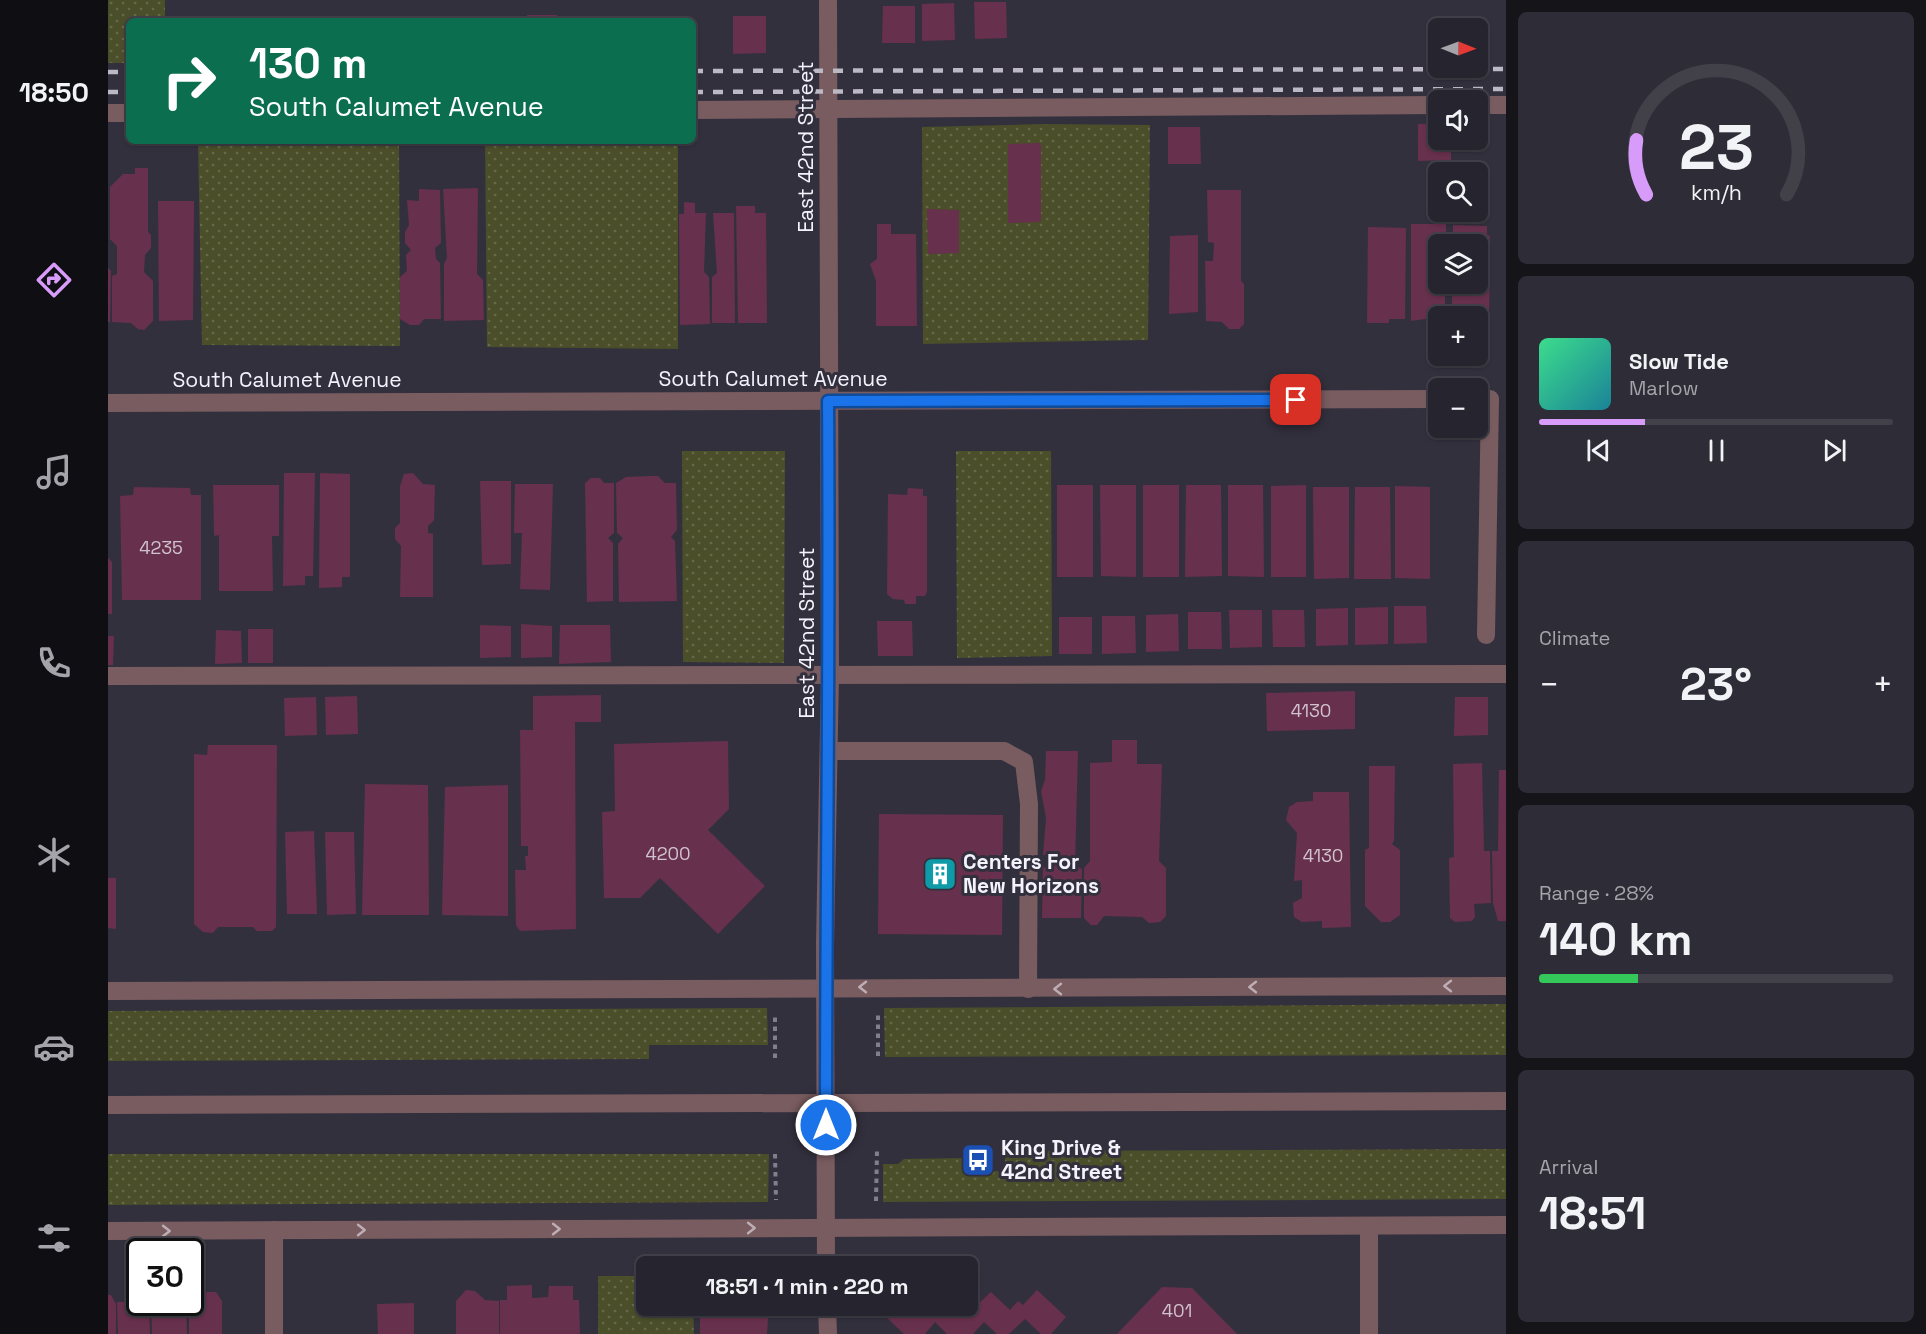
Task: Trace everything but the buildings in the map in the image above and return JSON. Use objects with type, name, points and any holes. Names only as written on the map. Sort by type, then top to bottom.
[{"type":"street","name":"East 42nd Street","points":[[826,1256],[825,987],[830,751],[828,0]]},
{"type":"street","points":[[696,110],[1428,105]]},
{"type":"street","points":[[1488,105],[1506,105]]},
{"type":"street","points":[[108,113],[126,113]]},
{"type":"street","name":"South Calumet Avenue","points":[[108,403],[1428,399]]},
{"type":"street","points":[[1486,635],[1491,399]]},
{"type":"street","points":[[108,676],[1506,674]]},
{"type":"street","points":[[830,751],[1004,751],[1024,762],[1029,804],[1028,989]]},
{"type":"street","points":[[108,991],[1506,986]]},
{"type":"street","points":[[108,1105],[1506,1101]]},
{"type":"street","points":[[108,1231],[1506,1225]]},
{"type":"street","points":[[1369,1226],[1369,1334]]},
{"type":"street","points":[[274,1230],[274,1334]]},
{"type":"street","points":[[827,1316],[828,1334]]},
{"type":"path","points":[[775,1008],[775,1058]]},
{"type":"path","points":[[878,1008],[878,1056]]},
{"type":"path","points":[[876,1201],[877,1151]]},
{"type":"path","points":[[775,1154],[776,1200]]},
{"type":"green space","points":[[108,0],[165,0],[165,18],[126,18],[126,63],[108,63]]},
{"type":"green space","points":[[1044,124],[1150,125],[1148,340],[923,344],[922,127]]},
{"type":"green space","points":[[198,144],[399,144],[400,346],[202,345]]},
{"type":"green space","points":[[485,144],[678,144],[678,349],[487,347]]},
{"type":"green space","points":[[682,451],[785,451],[784,663],[683,662]]},
{"type":"green space","points":[[956,451],[1051,451],[1052,656],[957,658]]},
{"type":"green space","points":[[1506,1004],[1506,1055],[885,1057],[884,1008]]},
{"type":"green space","points":[[767,1008],[768,1045],[649,1045],[649,1059],[108,1061],[108,1011]]},
{"type":"green space","points":[[1506,1149],[1506,1199],[883,1202],[883,1164],[898,1164],[904,1159],[964,1158],[965,1172],[1005,1171],[1005,1151]]},
{"type":"green space","points":[[108,1154],[769,1154],[768,1202],[108,1205]]},
{"type":"green space","points":[[598,1276],[636,1276],[636,1316],[693,1316],[694,1334],[598,1334]]},
{"type":"railway","points":[[696,71],[1506,69]]},
{"type":"railway","points":[[108,72],[126,72]]},
{"type":"railway","points":[[696,92],[1506,89]]},
{"type":"railway","points":[[108,92],[126,92]]},
{"type":"place","name":"Centers For New Horizons","points":[[940,874]]},
{"type":"place","name":"King Drive & 42nd Street","points":[[978,1160]]},
{"type":"route","points":[[826,1125],[825,944],[830,751],[828,401],[1296,400]]}]
